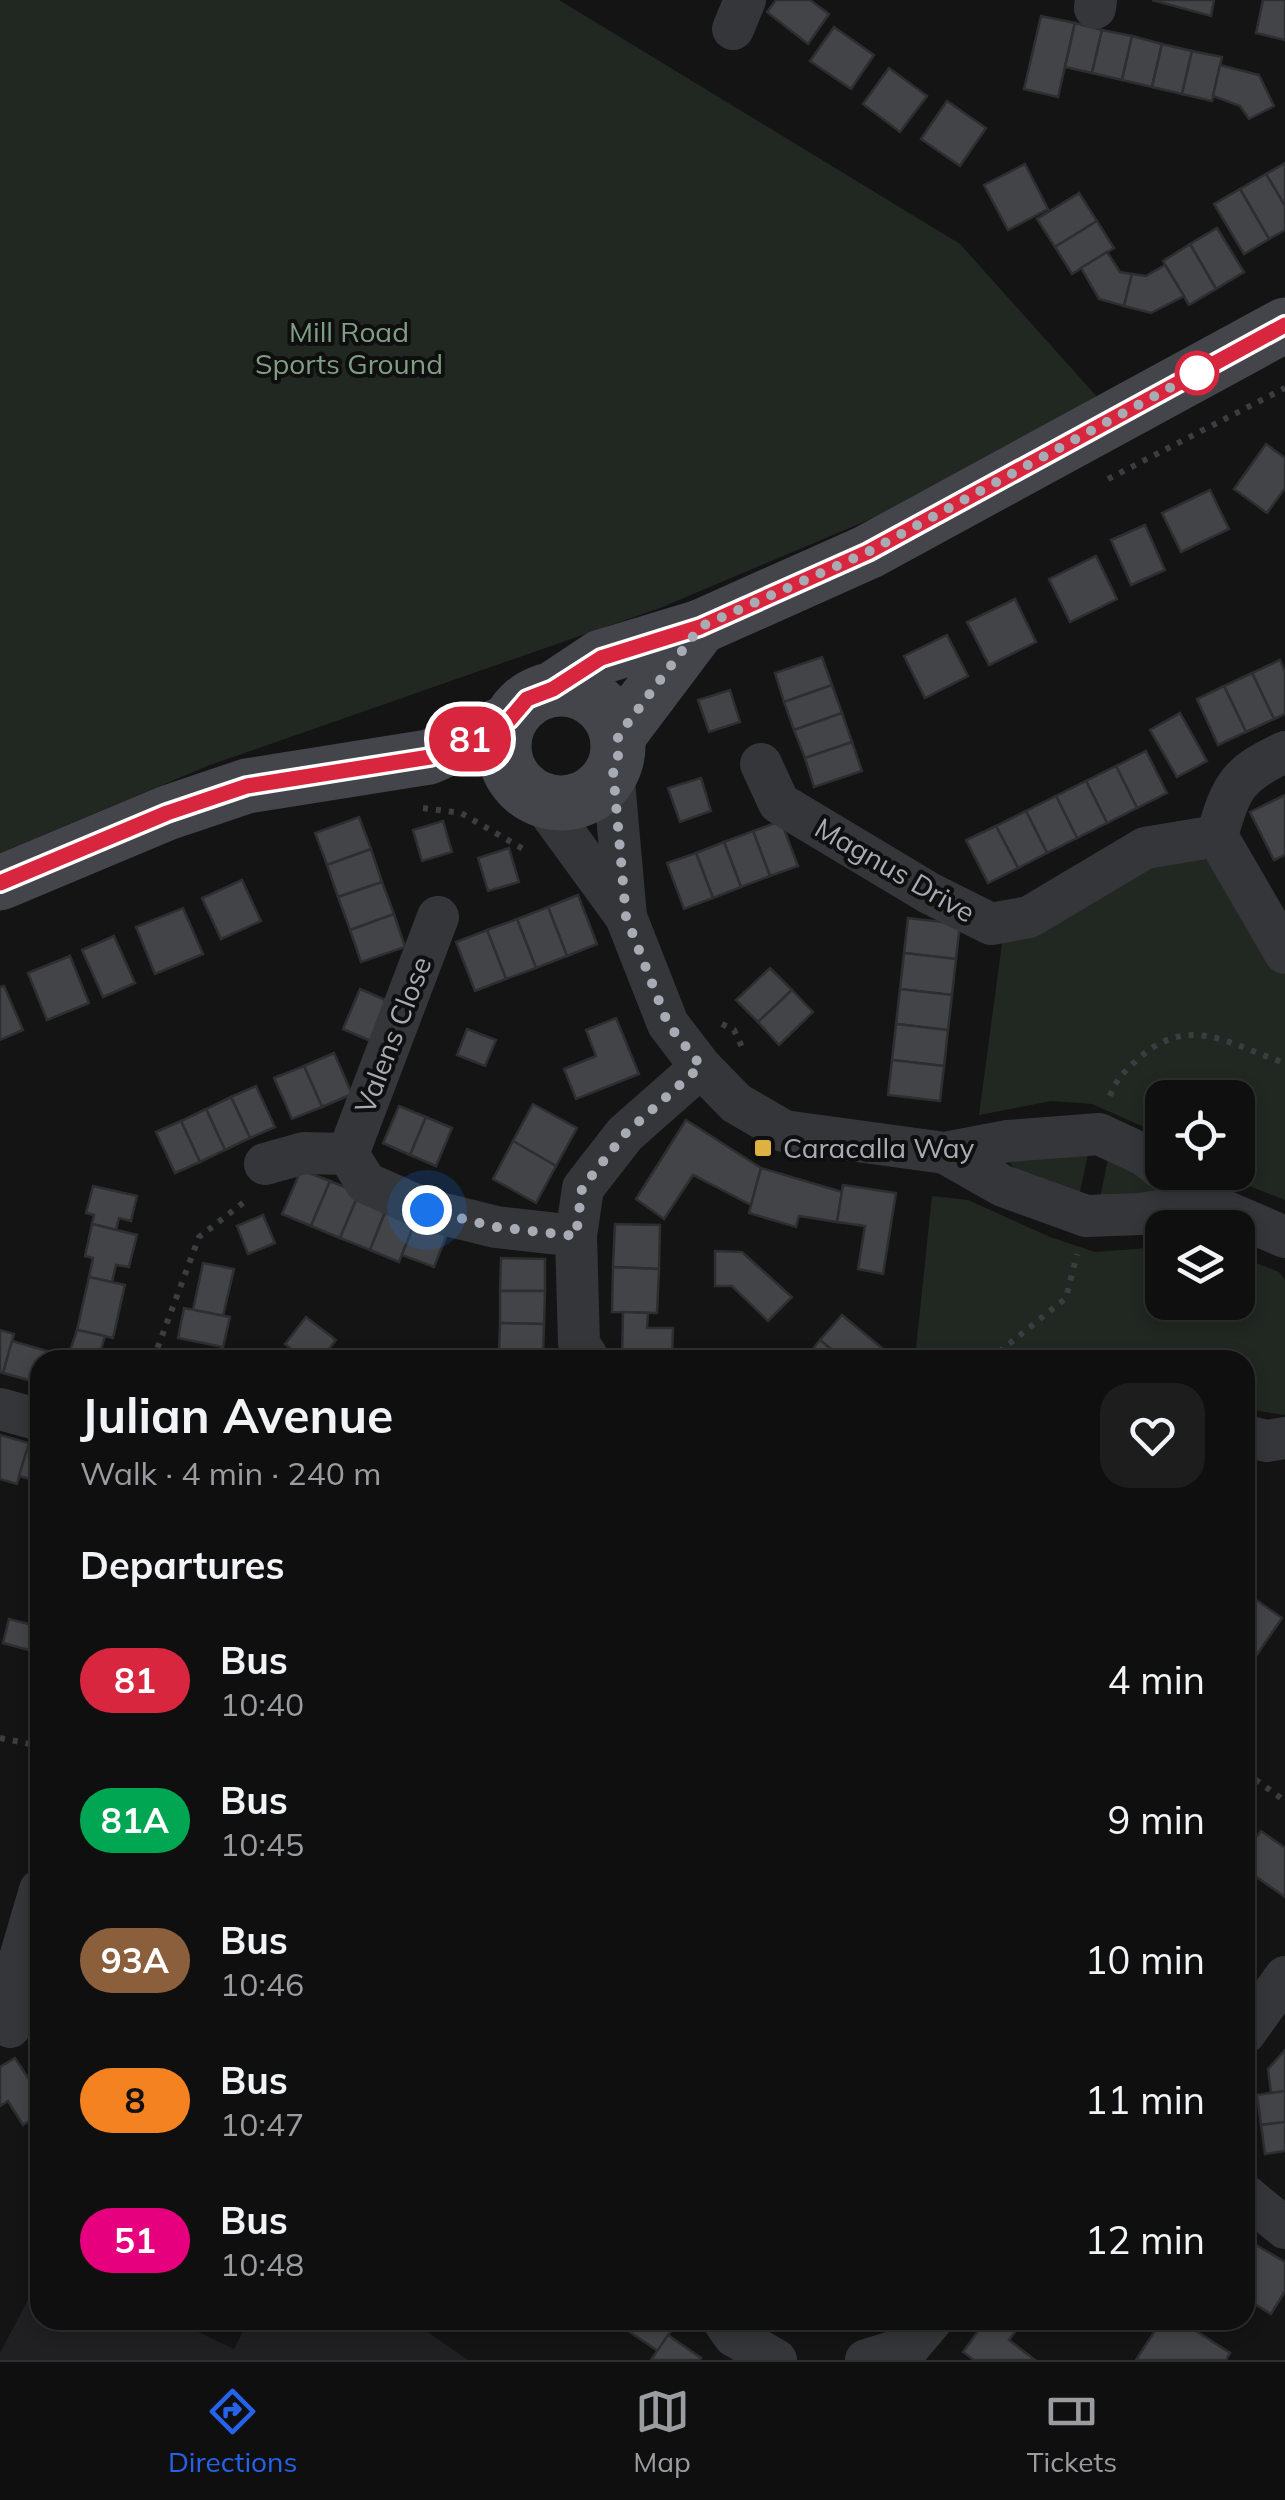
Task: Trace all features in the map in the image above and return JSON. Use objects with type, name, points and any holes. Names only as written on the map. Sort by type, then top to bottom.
[{"type":"street","points":[[0,883],[167,813],[247,786],[430,757],[509,720],[527,699],[553,689],[601,658],[700,627],[868,552],[1285,325]]},
{"type":"street","points":[[324,774],[435,780],[566,803],[585,798],[602,786],[615,753],[700,627]]},
{"type":"street","points":[[553,689],[573,690],[598,702],[611,717],[626,917]]},
{"type":"street","points":[[509,720],[505,734],[506,764],[515,781],[535,797],[626,917],[668,1024],[736,1103],[784,1131],[945,1152],[1008,1141],[1099,1134],[1145,1156]]},
{"type":"street","points":[[1285,752],[1254,766],[1229,795],[1218,836],[1285,953]]},
{"type":"street","name":"Magnus Drive","points":[[762,764],[779,803],[928,892],[992,924],[1028,917],[1144,848],[1218,836]]},
{"type":"street","name":"Valens Close","points":[[348,1154],[438,917]]},
{"type":"street","points":[[583,1350],[579,1344],[576,1236],[582,1188],[625,1134],[701,1066]]},
{"type":"street","points":[[266,1164],[304,1152],[348,1154],[366,1183],[427,1210],[496,1227],[576,1236]]},
{"type":"street","points":[[945,1152],[1003,1186],[1086,1216],[1140,1214],[1206,1204]]},
{"type":"street","points":[[1188,1190],[1206,1204],[1285,1237]]},
{"type":"street","points":[[0,1408],[30,1417]]},
{"type":"street","points":[[1255,1438],[1285,1438]]},
{"type":"street","points":[[17,2028],[15,1975],[30,1924]]},
{"type":"street","points":[[1255,2019],[1285,1977]]},
{"type":"street","points":[[1255,2204],[1285,2228]]},
{"type":"street","points":[[730,2330],[776,2360]]},
{"type":"street","points":[[866,2360],[921,2342]]},
{"type":"path","points":[[404,805],[461,813],[548,866],[579,852]]},
{"type":"path","points":[[720,1022],[734,1030],[748,1061]]},
{"type":"path","points":[[158,1350],[200,1236],[260,1190],[266,1164]]},
{"type":"path","points":[[0,1738],[30,1744]]},
{"type":"path","points":[[1255,1779],[1285,1801]]},
{"type":"shaded area","points":[[30,2296],[30,2330],[194,2330],[234,2349],[244,2330],[424,2330],[468,2360],[0,2360]]},
{"type":"green space","name":"Mill Road Sports Ground","points":[[0,0],[559,0],[960,244],[1099,399],[899,507],[660,608],[210,765],[0,853]]},
{"type":"green space","points":[[1198,855],[1213,863],[1285,966],[1285,1200],[1255,1188],[1255,1080],[1145,1080],[1145,1127],[1092,1104],[1051,1101],[979,1115],[1003,936],[1150,865]]},
{"type":"green space","points":[[1088,1154],[1079,1196],[1021,1174],[1002,1156]]},
{"type":"green space","points":[[1109,1154],[1145,1177],[1145,1190],[1166,1190],[1176,1196],[1099,1203]]},
{"type":"green space","points":[[932,1196],[968,1200],[1050,1237],[1095,1252],[1145,1248],[1145,1320],[1255,1320],[1255,1263],[1279,1272],[1285,1280],[1285,1415],[1255,1410],[1255,1350],[914,1350]]},
{"type":"building","points":[[776,0],[810,0],[829,14],[808,44],[767,12]]},
{"type":"building","points":[[1152,0],[1214,0],[1211,16]]},
{"type":"building","points":[[1263,0],[1285,0],[1285,40],[1256,33]]},
{"type":"building","points":[[1041,16],[1075,23],[1058,97],[1024,89]]},
{"type":"building","points":[[1075,23],[1102,30],[1092,73],[1065,67]]},
{"type":"building","points":[[834,27],[874,55],[851,89],[810,61]]},
{"type":"building","points":[[1102,30],[1132,36],[1122,80],[1092,73]]},
{"type":"building","points":[[1132,36],[1162,44],[1152,87],[1122,80]]},
{"type":"building","points":[[1162,44],[1192,51],[1182,94],[1152,87]]},
{"type":"building","points":[[1192,51],[1222,57],[1212,101],[1182,94]]},
{"type":"building","points":[[1220,65],[1259,75],[1274,106],[1249,119],[1240,106],[1213,96]]},
{"type":"building","points":[[889,68],[927,96],[900,132],[863,104]]},
{"type":"building","points":[[947,101],[986,128],[960,166],[921,139]]},
{"type":"building","points":[[1285,163],[1285,206],[1266,174]]},
{"type":"building","points":[[1025,164],[1048,209],[1008,230],[984,185]]},
{"type":"building","points":[[1266,174],[1285,206],[1285,230],[1269,239],[1240,189]]},
{"type":"building","points":[[1240,189],[1269,239],[1244,254],[1214,204]]},
{"type":"building","points":[[1079,193],[1097,221],[1055,247],[1037,219]]},
{"type":"building","points":[[1097,221],[1114,248],[1072,274],[1055,247]]},
{"type":"building","points":[[1217,228],[1244,272],[1216,289],[1190,244]]},
{"type":"building","points":[[1190,244],[1216,289],[1189,305],[1163,261]]},
{"type":"building","points":[[1107,252],[1120,272],[1132,274],[1124,306],[1099,299],[1081,268]]},
{"type":"building","points":[[1165,265],[1184,296],[1151,313],[1124,306],[1132,274],[1146,276]]},
{"type":"building","points":[[1266,444],[1285,458],[1285,488],[1267,513],[1234,489]]},
{"type":"building","points":[[1210,490],[1229,529],[1181,552],[1162,513]]},
{"type":"building","points":[[1145,525],[1165,570],[1131,585],[1111,540]]},
{"type":"building","points":[[1096,556],[1117,599],[1070,622],[1049,579]]},
{"type":"building","points":[[1015,599],[1036,642],[989,665],[967,622]]},
{"type":"building","points":[[947,635],[968,676],[925,698],[904,656]]},
{"type":"building","points":[[822,657],[832,685],[784,702],[775,673]]},
{"type":"building","points":[[1280,660],[1285,672],[1285,714],[1274,719],[1252,673]]},
{"type":"building","points":[[1252,673],[1274,719],[1246,732],[1224,686]]},
{"type":"building","points":[[832,685],[842,713],[794,730],[784,702]]},
{"type":"building","points":[[1224,686],[1246,732],[1218,745],[1197,699]]},
{"type":"building","points":[[730,690],[740,722],[709,732],[698,700]]},
{"type":"building","points":[[842,713],[852,742],[805,758],[794,730]]},
{"type":"building","points":[[1180,713],[1207,761],[1177,777],[1150,730]]},
{"type":"building","points":[[852,742],[862,771],[814,787],[805,758]]},
{"type":"building","points":[[1146,751],[1167,793],[1137,808],[1116,766]]},
{"type":"building","points":[[1116,766],[1137,808],[1107,823],[1086,781]]},
{"type":"building","points":[[701,778],[711,811],[680,822],[668,788]]},
{"type":"building","points":[[1086,781],[1107,823],[1077,838],[1056,796]]},
{"type":"building","points":[[1285,795],[1285,855],[1274,860],[1250,812]]},
{"type":"building","points":[[1056,796],[1077,838],[1047,853],[1026,811]]},
{"type":"building","points":[[1026,811],[1047,853],[1018,868],[996,826]]},
{"type":"building","points":[[359,817],[371,849],[327,865],[315,833]]},
{"type":"building","points":[[443,821],[452,852],[422,861],[413,830]]},
{"type":"building","points":[[781,821],[798,866],[770,876],[753,831]]},
{"type":"building","points":[[996,826],[1018,868],[988,883],[966,840]]},
{"type":"building","points":[[753,831],[770,876],[741,887],[724,842]]},
{"type":"building","points":[[724,842],[741,887],[713,898],[696,853]]},
{"type":"building","points":[[509,848],[519,882],[488,891],[478,858]]},
{"type":"building","points":[[371,849],[382,882],[338,897],[327,865]]},
{"type":"building","points":[[696,853],[713,898],[684,909],[667,863]]},
{"type":"building","points":[[242,880],[261,921],[221,939],[202,898]]},
{"type":"building","points":[[382,882],[394,914],[350,930],[338,897]]},
{"type":"building","points":[[578,895],[597,944],[567,956],[548,907]]},
{"type":"building","points":[[548,907],[567,956],[536,968],[517,919]]},
{"type":"building","points":[[183,908],[203,954],[155,974],[136,927]]},
{"type":"building","points":[[394,914],[405,947],[361,962],[350,930]]},
{"type":"building","points":[[908,918],[960,924],[956,959],[904,953]]},
{"type":"building","points":[[517,919],[536,968],[506,979],[487,930]]},
{"type":"building","points":[[487,930],[506,979],[475,991],[456,942]]},
{"type":"building","points":[[114,936],[135,983],[103,997],[82,950]]},
{"type":"building","points":[[904,953],[956,959],[952,995],[900,989]]},
{"type":"building","points":[[70,956],[89,1003],[47,1020],[28,973]]},
{"type":"building","points":[[770,968],[792,990],[758,1022],[736,1000]]},
{"type":"building","points":[[4,986],[23,1030],[0,1040],[0,987]]},
{"type":"building","points":[[360,989],[390,1002],[373,1042],[343,1029]]},
{"type":"building","points":[[900,989],[952,995],[948,1030],[896,1024]]},
{"type":"building","points":[[792,990],[813,1012],[779,1045],[758,1022]]},
{"type":"building","points":[[616,1018],[639,1074],[576,1099],[564,1069],[596,1056],[586,1030]]},
{"type":"building","points":[[896,1024],[948,1030],[944,1066],[892,1060]]},
{"type":"building","points":[[467,1029],[496,1040],[485,1066],[457,1055]]},
{"type":"building","points":[[334,1053],[352,1094],[322,1107],[304,1066]]},
{"type":"building","points":[[892,1060],[944,1066],[940,1101],[888,1095]]},
{"type":"building","points":[[304,1066],[322,1107],[292,1119],[274,1078]]},
{"type":"building","points":[[256,1086],[275,1127],[250,1138],[231,1097]]},
{"type":"building","points":[[231,1097],[250,1138],[225,1150],[206,1109]]},
{"type":"building","points":[[533,1104],[577,1128],[556,1166],[513,1141]]},
{"type":"building","points":[[399,1106],[426,1117],[410,1155],[383,1143]]},
{"type":"building","points":[[206,1109],[225,1150],[200,1162],[181,1121]]},
{"type":"building","points":[[426,1117],[452,1128],[436,1166],[410,1155]]},
{"type":"building","points":[[686,1120],[761,1168],[751,1205],[693,1175],[664,1219],[636,1199]]},
{"type":"building","points":[[181,1121],[200,1162],[175,1173],[156,1132]]},
{"type":"building","points":[[513,1141],[556,1166],[536,1203],[493,1179]]},
{"type":"building","points":[[761,1168],[842,1192],[837,1222],[799,1216],[796,1227],[749,1213]]},
{"type":"building","points":[[301,1170],[330,1181],[311,1226],[282,1214]]},
{"type":"building","points":[[330,1181],[359,1193],[340,1238],[311,1226]]},
{"type":"building","points":[[843,1185],[896,1193],[883,1274],[858,1269],[865,1226],[837,1222]]},
{"type":"building","points":[[93,1186],[137,1196],[131,1221],[119,1218],[116,1230],[92,1224],[94,1215],[86,1213]]},
{"type":"building","points":[[359,1193],[388,1205],[370,1250],[340,1238]]},
{"type":"building","points":[[388,1205],[417,1217],[399,1262],[370,1250]]},
{"type":"building","points":[[263,1215],[275,1243],[248,1254],[237,1226]]},
{"type":"building","points":[[417,1217],[449,1229],[434,1267],[402,1255]]},
{"type":"building","points":[[92,1224],[137,1235],[129,1267],[116,1265],[112,1282],[89,1277],[93,1258],[85,1256]]},
{"type":"building","points":[[615,1224],[660,1225],[659,1269],[613,1267]]},
{"type":"building","points":[[715,1251],[742,1252],[792,1297],[768,1321],[732,1286],[715,1286]]},
{"type":"building","points":[[501,1258],[545,1259],[545,1291],[500,1291]]},
{"type":"building","points":[[203,1263],[234,1269],[223,1316],[193,1310]]},
{"type":"building","points":[[613,1267],[659,1269],[657,1313],[612,1312]]},
{"type":"building","points":[[89,1277],[125,1285],[113,1338],[77,1330]]},
{"type":"building","points":[[500,1291],[545,1291],[544,1324],[500,1323]]},
{"type":"building","points":[[184,1308],[230,1317],[223,1347],[178,1338]]},
{"type":"building","points":[[623,1312],[648,1313],[647,1328],[673,1328],[672,1350],[622,1350]]},
{"type":"building","points":[[842,1315],[883,1349],[832,1350],[820,1340]]},
{"type":"building","points":[[306,1317],[336,1340],[328,1350],[292,1350],[285,1344]]},
{"type":"building","points":[[500,1323],[544,1324],[543,1350],[499,1350]]},
{"type":"building","points":[[0,1330],[14,1334],[3,1373],[0,1372]]},
{"type":"building","points":[[77,1330],[105,1336],[101,1350],[70,1350]]},
{"type":"building","points":[[820,1340],[832,1350],[812,1350]]},
{"type":"building","points":[[12,1341],[44,1350],[30,1350],[30,1380],[3,1373]]},
{"type":"building","points":[[0,1435],[29,1443],[17,1484],[0,1479]]},
{"type":"building","points":[[29,1443],[30,1443],[30,1479],[19,1476]]},
{"type":"building","points":[[1255,1599],[1282,1618],[1255,1658]]},
{"type":"building","points":[[9,1619],[30,1624],[30,1650],[3,1643]]},
{"type":"building","points":[[1261,1831],[1285,1848],[1285,1897],[1255,1876],[1255,1839]]},
{"type":"building","points":[[1285,2050],[1285,2091],[1271,2093],[1268,2069]]},
{"type":"building","points":[[15,2058],[30,2081],[30,2120],[23,2125],[8,2101],[0,2106],[0,2067]]},
{"type":"building","points":[[1285,2091],[1285,2122],[1261,2125],[1257,2095]]},
{"type":"building","points":[[1285,2122],[1285,2151],[1265,2154],[1261,2125]]},
{"type":"building","points":[[1255,2247],[1285,2262],[1285,2291],[1271,2314],[1255,2304]]},
{"type":"building","points":[[627,2330],[672,2330],[658,2351]]},
{"type":"building","points":[[979,2330],[1016,2330],[1009,2340],[1035,2360],[974,2360],[963,2352]]},
{"type":"building","points":[[1156,2330],[1194,2330],[1230,2353],[1226,2360],[1136,2360]]},
{"type":"building","points":[[668,2335],[701,2358],[651,2360]]},
{"type":"bus line","name":"81","points":[[0,883],[167,813],[247,786],[430,757],[509,720],[527,699],[553,689],[601,658],[700,627],[868,552],[1285,325]]},
{"type":"place","name":"Caracalla Way","points":[[763,1148]]},
{"type":"route","points":[[427,1210],[496,1227],[576,1236],[582,1188],[625,1134],[701,1066],[668,1024],[626,917],[613,770],[618,736],[700,627],[868,552],[1197,373]]}]
